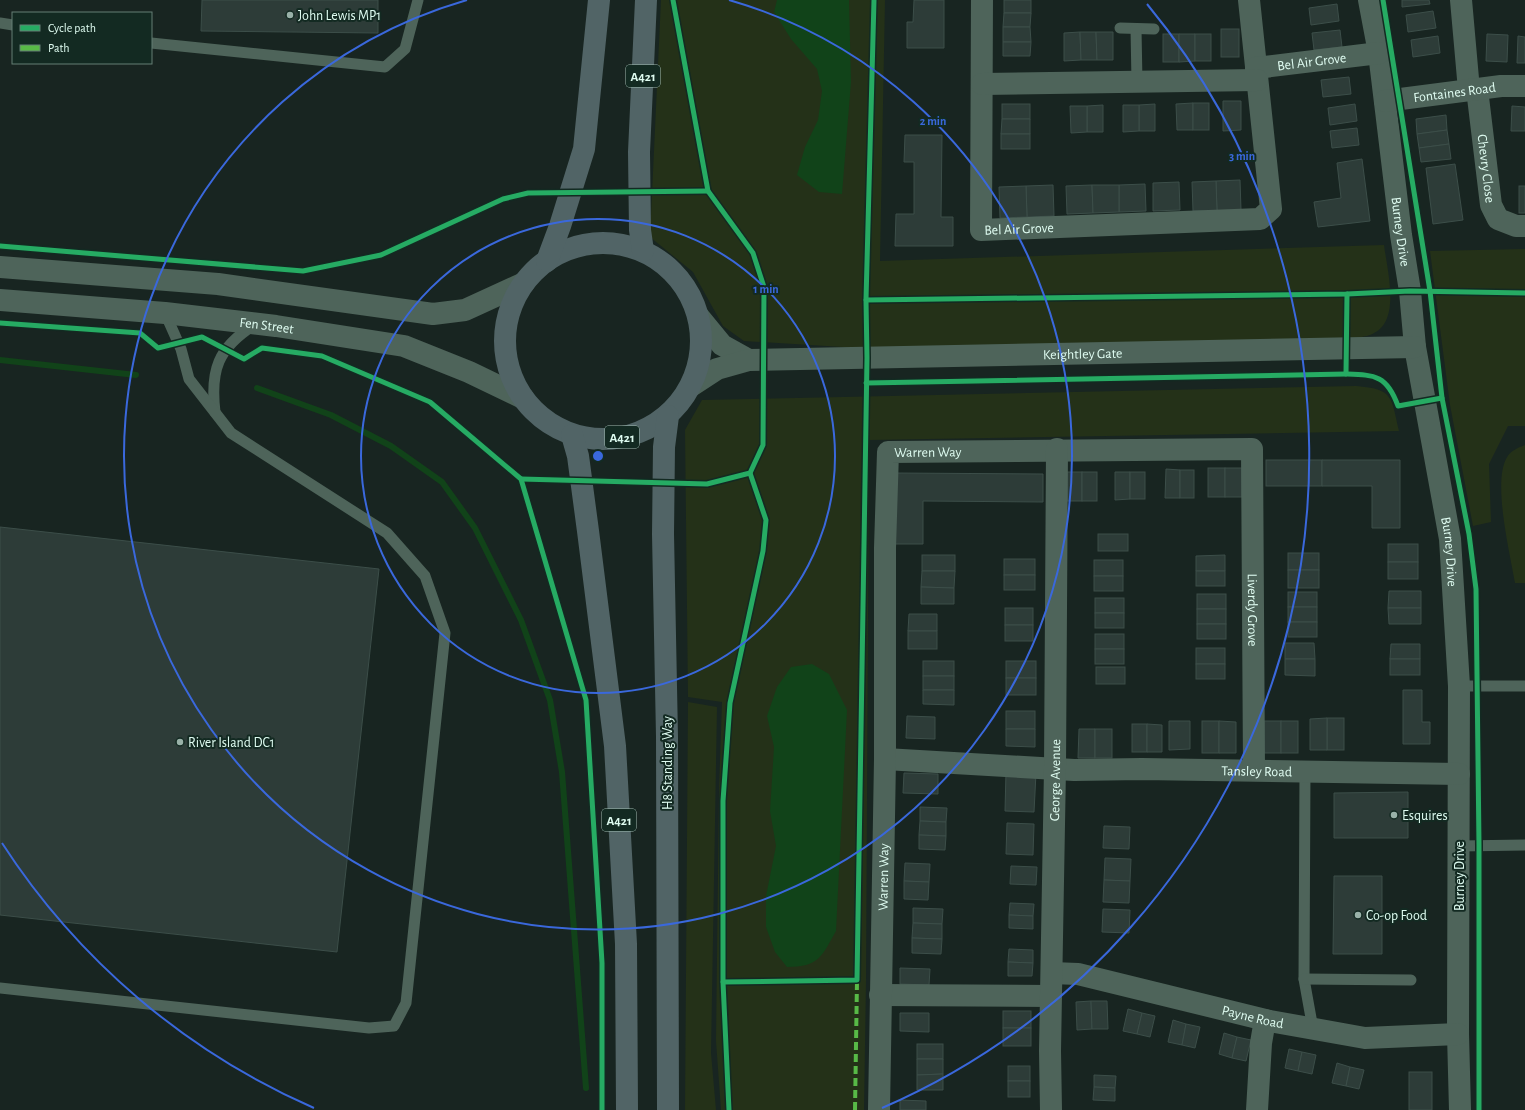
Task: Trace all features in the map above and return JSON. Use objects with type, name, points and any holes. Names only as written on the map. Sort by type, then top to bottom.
[{"type":"highway","name":"A421","points":[[546,261],[560,226],[584,149],[599,0]]},
{"type":"highway","name":"A421","points":[[644,251],[640,230],[639,152],[646,0]]},
{"type":"highway","name":"A421","points":[[611,243],[644,251],[668,268],[683,284],[699,317],[702,341],[699,364],[691,386],[681,402],[668,416],[639,433],[606,440],[572,435],[544,421],[523,398],[509,370],[505,340],[510,310],[524,283],[546,261],[577,246],[611,243]]},
{"type":"highway","name":"H8 Standing Way","points":[[668,416],[664,447],[663,534],[667,737],[668,1110]]},
{"type":"highway","name":"A421","points":[[572,435],[578,456],[615,746],[626,944],[627,1110]]},
{"type":"street","points":[[982,0],[982,84]]},
{"type":"street","points":[[1249,0],[1257,74]]},
{"type":"street","name":"Burney Drive","points":[[1369,0],[1379,53],[1384,101],[1410,290],[1415,347],[1450,539],[1459,686],[1458,1034],[1460,1110]]},
{"type":"street","name":"Chevry Close","points":[[1461,0],[1491,205],[1498,219],[1516,226],[1525,226]]},
{"type":"street","name":"Bel Air Grove","points":[[1257,74],[1271,209],[1260,219],[981,230],[982,84],[1137,82],[1257,74],[1379,53]]},
{"type":"street","name":"Fontaines Road","points":[[1384,101],[1501,86],[1525,86]]},
{"type":"street","points":[[0,266],[218,284],[433,314],[465,310],[524,283]]},
{"type":"street","name":"Fen Street","points":[[0,300],[165,313],[256,324],[404,346],[469,372],[523,398]]},
{"type":"street","name":"Keightley Gate","points":[[699,317],[722,345],[749,360]]},
{"type":"street","name":"Keightley Gate","points":[[691,386],[717,369],[749,360],[818,360],[1415,347]]},
{"type":"street","name":"Warren Way","points":[[879,1110],[885,758],[885,548],[888,452],[1057,449],[1252,449]]},
{"type":"street","name":"George Avenue","points":[[1051,1110],[1057,449]]},
{"type":"street","name":"Liverdy Grove","points":[[1252,449],[1254,770]]},
{"type":"street","points":[[885,758],[1055,768]]},
{"type":"street","name":"Tansley Road","points":[[1055,768],[1074,770],[1254,770],[1459,774]]},
{"type":"street","name":"Payne Road","points":[[1052,973],[1078,974],[1265,1020],[1365,1038],[1458,1034]]},
{"type":"street","points":[[880,995],[1051,996]]},
{"type":"street","points":[[1257,1110],[1260,1043],[1265,1020]]},
{"type":"lane","points":[[152,42],[385,67],[405,49],[418,0]]},
{"type":"lane","points":[[0,23],[12,25]]},
{"type":"lane","points":[[1120,28],[1154,29]]},
{"type":"lane","points":[[1136,29],[1137,82]]},
{"type":"lane","points":[[0,988],[369,1028],[394,1026],[406,1003],[445,633],[426,576],[387,533],[231,433],[189,380],[181,349],[165,313]]},
{"type":"lane","points":[[215,412],[214,378],[221,354],[244,331],[256,324]]},
{"type":"lane","points":[[1459,686],[1525,686]]},
{"type":"lane","points":[[1305,771],[1304,979],[1313,1029]]},
{"type":"lane","points":[[1459,846],[1525,845]]},
{"type":"lane","points":[[1304,979],[1411,980]]},
{"type":"shaded area","points":[[661,0],[885,0],[880,261],[1384,245],[1390,293],[1390,306],[1387,317],[1382,326],[1374,333],[1359,338],[875,349],[744,341],[723,326],[693,272],[650,237]]},
{"type":"shaded area","points":[[777,0],[849,0],[851,82],[842,194],[819,192],[797,175],[805,147],[818,120],[822,91],[817,69],[791,39],[774,12]]},
{"type":"shaded area","points":[[1525,249],[1525,426],[1508,426],[1489,464],[1491,522],[1473,526],[1450,405],[1430,251]]},
{"type":"shaded area","points":[[1356,386],[1378,390],[1389,397],[1399,431],[869,440],[864,1110],[721,1110],[716,1041],[719,791],[722,702],[688,697],[685,430],[702,400]]},
{"type":"shaded area","points":[[1525,445],[1525,583],[1515,583],[1504,520],[1501,485],[1502,471],[1508,456],[1514,450]]},
{"type":"shaded area","points":[[812,664],[829,674],[847,710],[836,931],[823,953],[813,962],[806,965],[787,967],[775,952],[766,927],[766,896],[776,846],[770,811],[774,747],[767,716],[777,687],[791,667]]},
{"type":"shaded area","points":[[688,702],[717,707],[711,1053],[716,1110],[685,1110]]},
{"type":"building","name":"John Lewis MP1","points":[[202,0],[378,0],[378,33],[201,31]]},
{"type":"building","points":[[914,0],[944,0],[944,48],[907,48],[907,22],[913,22]]},
{"type":"building","points":[[1004,0],[1031,0],[1031,13],[1004,13]]},
{"type":"building","points":[[1402,0],[1429,0],[1430,4],[1402,7]]},
{"type":"building","points":[[1337,4],[1339,21],[1311,25],[1309,8]]},
{"type":"building","points":[[1433,11],[1436,28],[1408,32],[1406,15]]},
{"type":"building","points":[[1004,13],[1031,13],[1030,27],[1003,27]]},
{"type":"building","points":[[1003,27],[1030,27],[1031,42],[1003,42]]},
{"type":"building","points":[[1221,29],[1239,29],[1239,57],[1221,57]]},
{"type":"building","points":[[1340,30],[1342,47],[1314,50],[1312,33]]},
{"type":"building","points":[[1080,32],[1081,60],[1064,61],[1064,33]]},
{"type":"building","points":[[1080,32],[1096,32],[1097,60],[1081,60]]},
{"type":"building","points":[[1096,32],[1113,32],[1113,60],[1097,60]]},
{"type":"building","points":[[1163,34],[1179,34],[1179,62],[1163,62]]},
{"type":"building","points":[[1179,34],[1195,34],[1195,61],[1179,62]]},
{"type":"building","points":[[1195,34],[1211,34],[1211,61],[1195,61]]},
{"type":"building","points":[[1487,34],[1508,35],[1507,62],[1486,61]]},
{"type":"building","points":[[1438,36],[1440,53],[1413,57],[1411,40]]},
{"type":"building","points":[[1518,36],[1525,37],[1525,63],[1517,63]]},
{"type":"building","points":[[1003,42],[1031,42],[1030,56],[1003,56]]},
{"type":"building","points":[[1349,77],[1351,94],[1323,97],[1321,80]]},
{"type":"building","points":[[1223,101],[1241,101],[1241,130],[1223,131]]},
{"type":"building","points":[[1193,103],[1193,130],[1177,130],[1176,104]]},
{"type":"building","points":[[1193,103],[1209,103],[1209,130],[1193,130]]},
{"type":"building","points":[[1002,104],[1030,104],[1030,119],[1002,119]]},
{"type":"building","points":[[1155,104],[1155,131],[1139,131],[1139,105]]},
{"type":"building","points":[[1355,104],[1357,121],[1330,125],[1328,108]]},
{"type":"building","points":[[1103,105],[1103,132],[1087,132],[1087,106]]},
{"type":"building","points":[[1123,105],[1139,105],[1139,131],[1123,132]]},
{"type":"building","points":[[1070,106],[1087,106],[1087,132],[1071,133]]},
{"type":"building","points":[[1512,106],[1525,107],[1525,131],[1511,131]]},
{"type":"building","points":[[1446,115],[1447,130],[1417,134],[1416,119]]},
{"type":"building","points":[[1002,119],[1030,119],[1030,134],[1001,134]]},
{"type":"building","points":[[1357,128],[1359,145],[1332,148],[1330,131]]},
{"type":"building","points":[[1447,130],[1449,144],[1419,148],[1417,134]]},
{"type":"building","points":[[1001,134],[1030,134],[1030,149],[1001,149]]},
{"type":"building","points":[[905,135],[942,135],[941,217],[953,217],[953,246],[895,246],[896,214],[914,214],[914,162],[904,162]]},
{"type":"building","points":[[1449,144],[1451,159],[1421,162],[1419,148]]},
{"type":"building","points":[[1362,159],[1370,221],[1318,227],[1314,202],[1341,198],[1337,163]]},
{"type":"building","points":[[1455,164],[1463,220],[1433,224],[1426,168]]},
{"type":"building","points":[[1240,180],[1241,210],[1217,211],[1216,181]]},
{"type":"building","points":[[1216,181],[1217,211],[1193,211],[1192,182]]},
{"type":"building","points":[[1179,182],[1180,210],[1153,211],[1153,183]]},
{"type":"building","points":[[1145,184],[1146,211],[1119,212],[1119,185]]},
{"type":"building","points":[[1053,185],[1054,216],[1027,217],[1026,186]]},
{"type":"building","points":[[1092,185],[1093,213],[1067,214],[1066,186]]},
{"type":"building","points":[[1092,185],[1119,185],[1119,212],[1093,213]]},
{"type":"building","points":[[1026,186],[1027,217],[1000,218],[999,187]]},
{"type":"building","points":[[1519,186],[1525,186],[1525,213],[1519,213]]},
{"type":"building","points":[[1266,460],[1322,460],[1322,486],[1266,486]]},
{"type":"building","points":[[1322,460],[1400,460],[1400,528],[1372,528],[1372,486],[1322,486]]},
{"type":"building","points":[[1208,468],[1225,468],[1225,497],[1208,497]]},
{"type":"building","points":[[1225,468],[1242,468],[1242,497],[1225,497]]},
{"type":"building","points":[[1166,469],[1180,470],[1180,498],[1165,498]]},
{"type":"building","points":[[1180,470],[1194,470],[1194,498],[1180,498]]},
{"type":"building","points":[[1067,472],[1082,472],[1082,501],[1067,501]]},
{"type":"building","points":[[1082,472],[1097,472],[1097,501],[1082,501]]},
{"type":"building","points":[[1115,472],[1130,472],[1130,499],[1115,500]]},
{"type":"building","points":[[1130,472],[1145,472],[1145,499],[1130,499]]},
{"type":"building","points":[[895,473],[1043,474],[1043,502],[923,501],[923,544],[895,544]]},
{"type":"building","name":"River Island DC1","points":[[0,527],[379,569],[337,952],[0,915]]},
{"type":"building","points":[[1098,534],[1128,534],[1128,551],[1098,551]]},
{"type":"building","points":[[1388,544],[1418,544],[1418,562],[1388,562]]},
{"type":"building","points":[[1288,553],[1319,553],[1319,570],[1288,570]]},
{"type":"building","points":[[922,555],[955,555],[955,571],[922,571]]},
{"type":"building","points":[[1225,555],[1225,571],[1196,571],[1196,556]]},
{"type":"building","points":[[1004,559],[1035,559],[1035,575],[1004,575]]},
{"type":"building","points":[[1094,560],[1123,560],[1123,576],[1094,576]]},
{"type":"building","points":[[1388,562],[1418,562],[1418,579],[1388,579]]},
{"type":"building","points":[[1288,570],[1319,570],[1319,588],[1288,588]]},
{"type":"building","points":[[922,571],[955,571],[954,588],[921,587]]},
{"type":"building","points":[[1196,571],[1225,571],[1225,586],[1196,586]]},
{"type":"building","points":[[1004,575],[1035,575],[1035,590],[1004,590]]},
{"type":"building","points":[[1094,576],[1123,576],[1123,591],[1094,591]]},
{"type":"building","points":[[921,587],[954,588],[954,604],[921,604]]},
{"type":"building","points":[[1389,591],[1421,591],[1421,608],[1388,608]]},
{"type":"building","points":[[1288,592],[1317,592],[1317,607],[1288,607]]},
{"type":"building","points":[[1197,594],[1226,594],[1226,609],[1197,609]]},
{"type":"building","points":[[1095,598],[1124,598],[1124,613],[1095,613]]},
{"type":"building","points":[[1288,607],[1317,607],[1317,622],[1288,622]]},
{"type":"building","points":[[1005,608],[1033,608],[1033,625],[1005,625]]},
{"type":"building","points":[[1388,608],[1421,608],[1421,624],[1389,624]]},
{"type":"building","points":[[1197,609],[1226,609],[1226,624],[1197,624]]},
{"type":"building","points":[[1095,613],[1124,613],[1124,628],[1095,628]]},
{"type":"building","points":[[909,614],[937,614],[937,631],[908,631]]},
{"type":"building","points":[[1288,622],[1317,622],[1317,637],[1288,637]]},
{"type":"building","points":[[1197,624],[1226,624],[1226,639],[1197,639]]},
{"type":"building","points":[[1005,625],[1033,625],[1033,641],[1005,641]]},
{"type":"building","points":[[908,631],[937,631],[937,649],[908,649]]},
{"type":"building","points":[[1095,634],[1124,634],[1124,649],[1095,649]]},
{"type":"building","points":[[1285,643],[1314,643],[1315,659],[1285,659]]},
{"type":"building","points":[[1391,644],[1420,644],[1420,659],[1390,659]]},
{"type":"building","points":[[1196,648],[1225,648],[1225,664],[1196,664]]},
{"type":"building","points":[[1095,649],[1124,649],[1124,664],[1095,664]]},
{"type":"building","points":[[1285,659],[1315,659],[1315,676],[1285,675]]},
{"type":"building","points":[[1390,659],[1420,659],[1420,675],[1390,675]]},
{"type":"building","points":[[923,661],[954,661],[954,676],[923,676]]},
{"type":"building","points":[[1006,661],[1036,661],[1036,678],[1006,678]]},
{"type":"building","points":[[1196,664],[1225,664],[1225,679],[1196,679]]},
{"type":"building","points":[[1096,667],[1125,667],[1125,684],[1096,684]]},
{"type":"building","points":[[923,676],[954,676],[954,690],[923,690]]},
{"type":"building","points":[[1006,678],[1036,678],[1036,695],[1006,695]]},
{"type":"building","points":[[923,690],[954,690],[954,705],[923,704]]},
{"type":"building","points":[[1403,690],[1422,690],[1422,722],[1430,722],[1430,744],[1403,744]]},
{"type":"building","points":[[1006,711],[1035,711],[1035,729],[1006,729]]},
{"type":"building","points":[[907,716],[935,717],[935,739],[906,738]]},
{"type":"building","points":[[1327,718],[1344,718],[1344,750],[1327,750]]},
{"type":"building","points":[[1327,718],[1327,750],[1310,750],[1310,719]]},
{"type":"building","points":[[1169,721],[1190,721],[1190,749],[1169,750]]},
{"type":"building","points":[[1202,721],[1219,721],[1219,753],[1202,753]]},
{"type":"building","points":[[1219,721],[1236,722],[1236,753],[1219,753]]},
{"type":"building","points":[[1264,721],[1281,721],[1281,753],[1264,753]]},
{"type":"building","points":[[1281,721],[1298,721],[1298,753],[1281,753]]},
{"type":"building","points":[[1132,724],[1147,724],[1147,752],[1132,752]]},
{"type":"building","points":[[1147,724],[1162,725],[1162,752],[1147,752]]},
{"type":"building","points":[[1006,729],[1035,729],[1035,747],[1006,746]]},
{"type":"building","points":[[1079,729],[1095,729],[1095,758],[1078,758]]},
{"type":"building","points":[[1095,729],[1112,729],[1112,758],[1095,758]]},
{"type":"building","points":[[1006,772],[1036,773],[1034,812],[1005,811]]},
{"type":"building","points":[[904,773],[938,774],[938,794],[903,793]]},
{"type":"building","points":[[1408,792],[1408,838],[1334,838],[1334,793]]},
{"type":"building","points":[[920,807],[947,808],[946,822],[920,821]]},
{"type":"building","points":[[920,821],[946,822],[946,836],[919,835]]},
{"type":"building","points":[[1007,823],[1034,824],[1033,855],[1006,854]]},
{"type":"building","points":[[1104,826],[1130,827],[1129,849],[1103,848]]},
{"type":"building","points":[[919,835],[946,836],[945,850],[919,849]]},
{"type":"building","points":[[1105,858],[1131,859],[1130,881],[1104,880]]},
{"type":"building","points":[[905,863],[930,864],[929,882],[904,881]]},
{"type":"building","points":[[1011,866],[1037,867],[1036,885],[1010,884]]},
{"type":"building","name":"Co-op Food","points":[[1334,876],[1382,876],[1382,954],[1333,954]]},
{"type":"building","points":[[1104,880],[1130,881],[1129,903],[1103,902]]},
{"type":"building","points":[[904,881],[929,882],[928,900],[904,899]]},
{"type":"building","points":[[1010,903],[1034,904],[1033,916],[1009,915]]},
{"type":"building","points":[[913,908],[943,909],[942,924],[913,923]]},
{"type":"building","points":[[1103,909],[1130,910],[1129,933],[1102,932]]},
{"type":"building","points":[[1009,915],[1033,916],[1033,929],[1009,928]]},
{"type":"building","points":[[913,923],[942,924],[942,939],[912,938]]},
{"type":"building","points":[[912,938],[942,939],[941,954],[912,953]]},
{"type":"building","points":[[1009,949],[1033,950],[1033,963],[1008,962]]},
{"type":"building","points":[[1008,962],[1033,963],[1032,976],[1008,976]]},
{"type":"building","points":[[900,968],[930,969],[929,985],[900,984]]},
{"type":"building","points":[[1091,1001],[1092,1029],[1077,1030],[1076,1002]]},
{"type":"building","points":[[1091,1001],[1107,1001],[1108,1029],[1092,1029]]},
{"type":"building","points":[[1128,1009],[1142,1013],[1137,1034],[1123,1031]]},
{"type":"building","points":[[1003,1011],[1031,1011],[1031,1028],[1003,1028]]},
{"type":"building","points":[[900,1013],[929,1013],[929,1032],[900,1031]]},
{"type":"building","points":[[1142,1013],[1155,1016],[1150,1037],[1137,1034]]},
{"type":"building","points":[[1173,1020],[1186,1024],[1182,1045],[1168,1042]]},
{"type":"building","points":[[1186,1024],[1200,1027],[1195,1048],[1182,1045]]},
{"type":"building","points":[[1003,1028],[1031,1028],[1031,1046],[1003,1046]]},
{"type":"building","points":[[1224,1033],[1237,1037],[1232,1058],[1219,1054]]},
{"type":"building","points":[[1237,1037],[1251,1040],[1246,1061],[1232,1058]]},
{"type":"building","points":[[917,1044],[943,1044],[943,1059],[917,1059]]},
{"type":"building","points":[[1289,1049],[1302,1052],[1298,1071],[1285,1068]]},
{"type":"building","points":[[1302,1052],[1316,1055],[1312,1074],[1298,1071]]},
{"type":"building","points":[[917,1059],[943,1059],[943,1074],[917,1075]]},
{"type":"building","points":[[1337,1063],[1350,1067],[1346,1086],[1332,1083]]},
{"type":"building","points":[[1008,1066],[1030,1066],[1030,1081],[1008,1081]]},
{"type":"building","points":[[1350,1067],[1364,1070],[1359,1089],[1346,1086]]},
{"type":"building","points":[[1409,1072],[1432,1072],[1432,1110],[1409,1110]]},
{"type":"building","points":[[943,1074],[943,1090],[917,1090],[917,1075]]},
{"type":"building","points":[[1094,1075],[1116,1076],[1115,1088],[1094,1087]]},
{"type":"building","points":[[1008,1081],[1030,1081],[1030,1097],[1008,1097]]},
{"type":"building","points":[[1094,1087],[1115,1088],[1115,1101],[1093,1100]]},
{"type":"building","points":[[900,1100],[926,1101],[926,1110],[900,1110]]},
{"type":"waterway","points":[[0,360],[136,375]]},
{"type":"waterway","points":[[257,388],[331,415],[391,446],[442,482],[475,528],[521,620],[550,700],[562,772],[586,1088]]},
{"type":"marked path","points":[[855,1110],[857,980]]},
{"type":"cycle path","points":[[521,479],[707,484],[750,473],[763,445],[764,287],[753,253],[708,191],[673,0]]},
{"type":"cycle path","points":[[723,982],[857,980],[867,358],[866,300],[874,0]]},
{"type":"cycle path","points":[[1383,0],[1430,291],[1442,398],[1469,534],[1476,589],[1479,845],[1479,1110]]},
{"type":"cycle path","points":[[0,246],[303,271],[381,255],[503,199],[528,193],[708,191]]},
{"type":"cycle path","points":[[866,300],[1347,294],[1410,291],[1525,293]]},
{"type":"cycle path","points":[[1346,374],[1347,294]]},
{"type":"cycle path","points":[[0,323],[140,333],[158,348],[202,337],[244,359],[262,348],[322,356],[430,402],[521,479],[586,700],[602,963],[602,1110]]},
{"type":"cycle path","points":[[866,383],[1346,374],[1372,376],[1379,379],[1389,388],[1398,406],[1442,398]]},
{"type":"cycle path","points":[[729,1110],[723,982],[723,801],[730,703],[763,551],[766,520],[750,473]]},
{"type":"place","name":"John Lewis MP1","points":[[290,15]]},
{"type":"place","name":"River Island DC1","points":[[180,742]]},
{"type":"place","name":"Esquires","points":[[1394,815]]},
{"type":"place","name":"Co-op Food","points":[[1358,915]]}]
